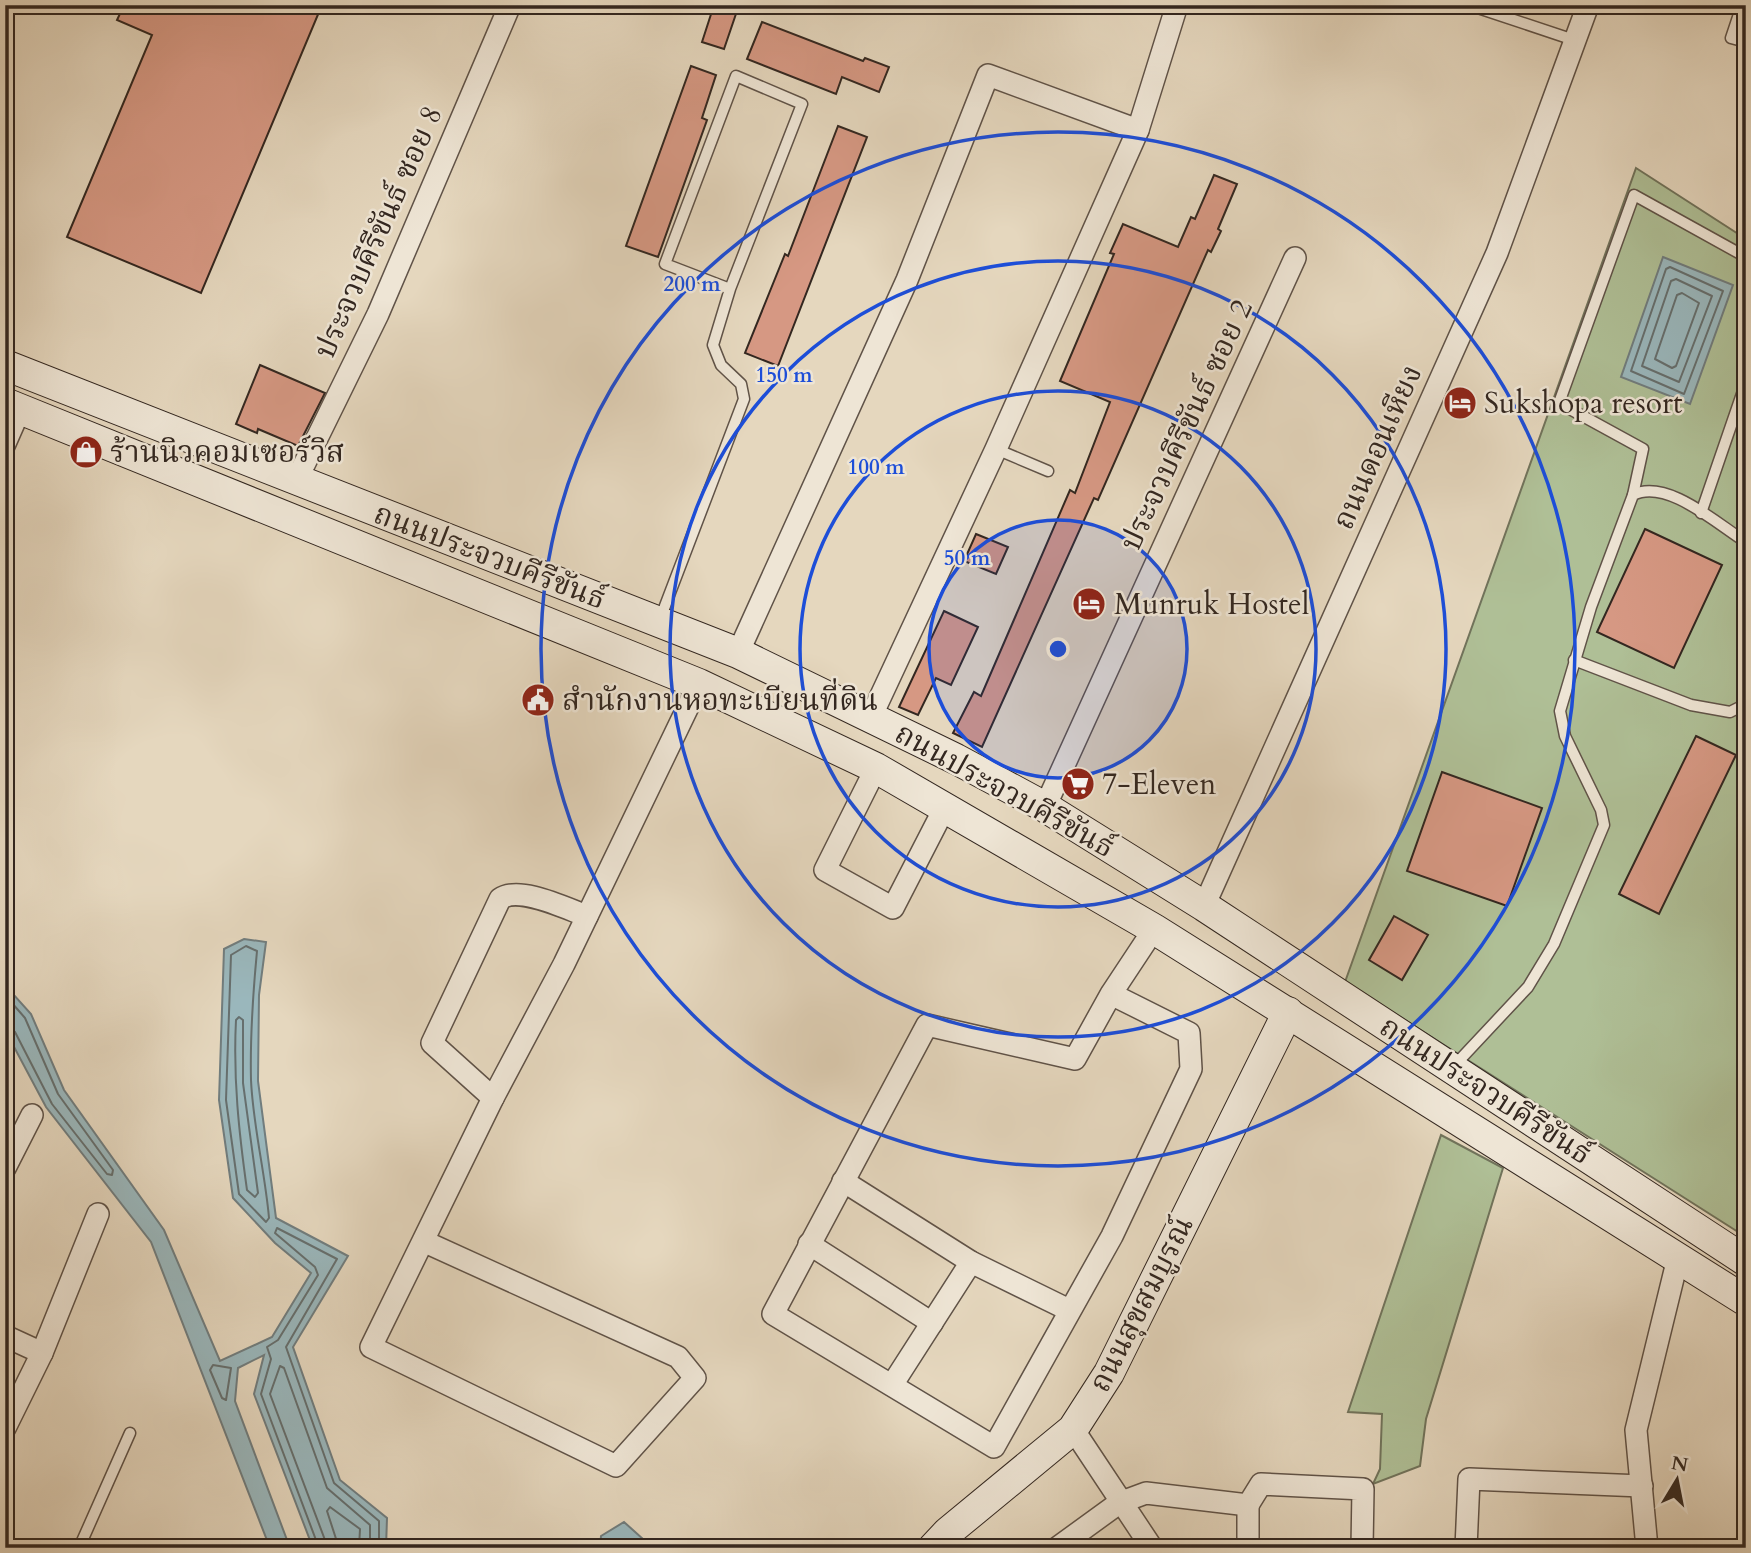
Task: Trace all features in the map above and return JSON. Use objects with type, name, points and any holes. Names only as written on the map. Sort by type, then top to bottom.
[{"type":"main road","name":"ถนนประจวบคีรีขันธ์","points":[[5,365],[738,653],[871,717],[1045,807],[1204,906],[1746,1261]]},
{"type":"main road","name":"ถนนประจวบคีรีขันธ์","points":[[15,407],[699,684],[876,768],[1154,929],[1746,1301]]},
{"type":"main road","name":"ถนนสุขสมบูรณ์","points":[[933,1548],[948,1532],[1073,1429],[1109,1373],[1288,1012]]},
{"type":"street","name":"ประจวบคีรีขันธ์ ซอย 8","points":[[296,481],[378,314],[510,5]]},
{"type":"street","points":[[871,717],[996,449],[1138,130],[1177,5]]},
{"type":"street","name":"ถนนดอนเหียง","points":[[1204,906],[1497,253],[1588,5]]},
{"type":"street","points":[[738,653],[907,280],[988,75],[1138,130]]},
{"type":"street","name":"ประจวบคีรีขันธ์ ซอย 2","points":[[1045,807],[1295,258]]},
{"type":"street","points":[[423,1241],[678,1357],[695,1378],[616,1465],[371,1347],[493,1098],[587,916],[699,684]]},
{"type":"street","points":[[876,768],[825,870],[893,908],[945,807]]},
{"type":"street","points":[[493,1098],[432,1044],[500,899],[513,894],[527,895],[587,916]]},
{"type":"street","points":[[1111,994],[1189,1033],[1191,1069],[1112,1236],[994,1447],[773,1314],[927,1025],[1075,1059],[1111,994],[1154,929]]},
{"type":"street","points":[[5,1168],[33,1115]]},
{"type":"street","points":[[843,1181],[971,1262],[1069,1310]]},
{"type":"street","points":[[5,1428],[42,1353],[98,1214]]},
{"type":"street","points":[[808,1244],[932,1323]]},
{"type":"street","points":[[1647,1548],[1636,1430],[1678,1258]]},
{"type":"street","points":[[892,1385],[971,1262]]},
{"type":"street","points":[[5,1336],[42,1353]]},
{"type":"street","points":[[1073,1429],[1119,1503],[1152,1548]]},
{"type":"street","points":[[1466,1548],[1469,1479],[1642,1486]]},
{"type":"street","points":[[1248,1548],[1248,1506],[1261,1485],[1363,1489],[1362,1548]]},
{"type":"street","points":[[1057,1548],[1119,1503],[1146,1493],[1248,1506]]},
{"type":"lane","points":[[1469,5],[1574,40]]},
{"type":"lane","points":[[1742,5],[1731,38],[1746,42]]},
{"type":"lane","points":[[659,622],[744,399],[741,384],[721,365],[713,345],[730,289],[802,104],[736,76],[665,264],[730,289]]},
{"type":"lane","points":[[1452,1068],[1528,987],[1554,944],[1604,825],[1601,810],[1565,736],[1560,711],[1574,660],[1633,495],[1643,449],[1559,403],[1634,195],[1746,257]]},
{"type":"lane","points":[[1701,513],[1746,382]]},
{"type":"lane","points":[[5,457],[15,407]]},
{"type":"lane","points":[[996,449],[1048,471]]},
{"type":"lane","points":[[1633,495],[1653,491],[1669,492],[1746,542]]},
{"type":"lane","points":[[1574,660],[1691,705],[1731,712],[1746,704]]},
{"type":"lane","points":[[79,1548],[130,1433]]},
{"type":"green space","points":[[1636,168],[1746,239],[1746,1237],[1345,982]]},
{"type":"green space","points":[[1441,1135],[1503,1168],[1426,1419],[1420,1466],[1373,1484],[1380,1469],[1382,1414],[1348,1412]]},
{"type":"water","points":[[1663,257],[1733,285],[1690,404],[1621,377]]},
{"type":"water","points":[[244,939],[266,942],[259,995],[258,1081],[276,1218],[348,1256],[293,1347],[340,1480],[387,1518],[386,1548],[313,1548],[254,1394],[264,1355],[238,1368],[235,1401],[290,1548],[270,1548],[151,1242],[46,1107],[5,1030],[5,985],[31,1014],[64,1090],[164,1230],[220,1361],[272,1337],[311,1273],[275,1243],[233,1198],[219,1100],[224,949]]},
{"type":"water","points":[[624,1522],[653,1548],[600,1548],[601,1536]]},
{"type":"building","points":[[124,5],[322,5],[201,293],[67,237],[152,35],[117,20]]},
{"type":"building","points":[[714,5],[739,5],[724,49],[702,42]]},
{"type":"building","points":[[762,22],[863,61],[865,58],[889,67],[879,92],[842,77],[836,94],[747,59]]},
{"type":"building","points":[[691,66],[716,75],[702,118],[707,120],[658,257],[626,246]]},
{"type":"building","points":[[838,126],[867,137],[778,366],[745,353],[785,254],[788,256]]},
{"type":"building","points":[[1214,175],[1237,184],[1218,229],[1221,231],[1211,252],[1208,250],[1098,500],[1094,498],[982,747],[953,733],[974,692],[981,696],[1070,490],[1075,493],[1110,402],[1060,381],[1114,254],[1110,253],[1123,224],[1178,247],[1191,217],[1195,219]]},
{"type":"building","points":[[260,365],[325,393],[298,446],[258,429],[257,433],[236,424]]},
{"type":"building","points":[[1645,529],[1722,565],[1674,668],[1597,632]]},
{"type":"building","points":[[976,534],[1008,547],[996,574],[964,561]]},
{"type":"building","points":[[944,611],[978,627],[951,685],[936,678],[918,715],[899,707]]},
{"type":"building","points":[[1696,736],[1736,755],[1659,914],[1619,894]]},
{"type":"building","points":[[1442,772],[1542,808],[1507,906],[1407,871]]},
{"type":"building","points":[[1394,916],[1428,935],[1402,980],[1369,960]]},
{"type":"place","name":"Sukshopa resort","points":[[1460,403]]},
{"type":"place","name":"ร้านนิวคอมเซอร์วิส","points":[[86,452]]},
{"type":"place","name":"Munruk Hostel","points":[[1089,604]]},
{"type":"place","name":"สำนักงานหอทะเบียนที่ดิน","points":[[538,700]]},
{"type":"place","name":"7-Eleven","points":[[1078,784]]}]
